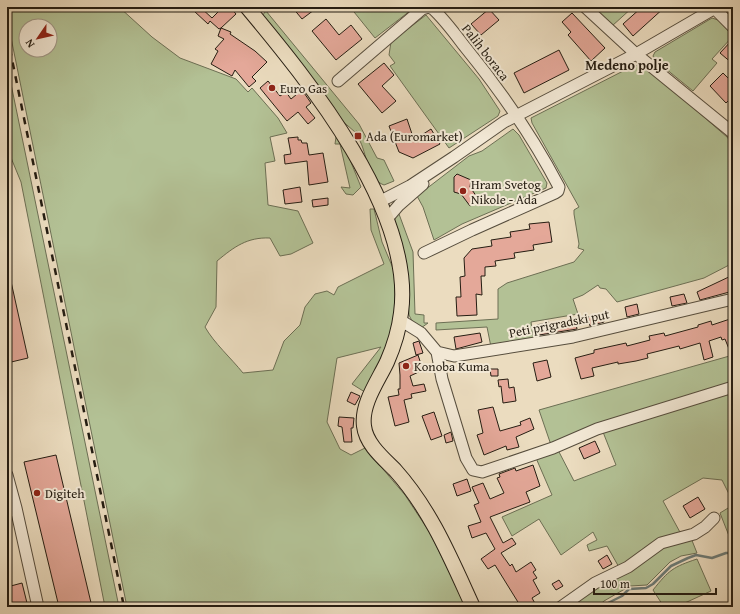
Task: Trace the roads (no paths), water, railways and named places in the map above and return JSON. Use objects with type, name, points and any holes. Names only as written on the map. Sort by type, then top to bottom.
[{"type":"main road","points":[[246,7],[284,52],[318,96],[356,156],[379,202],[386,220],[402,270],[403,296],[400,320],[393,348],[365,410],[364,427],[366,434],[375,448],[424,508],[441,538],[469,606]]},
{"type":"street","name":"Palih boraca","points":[[338,81],[422,9],[429,7],[438,13],[482,67],[543,158],[559,187],[558,191],[424,253]]},
{"type":"street","points":[[585,7],[636,54],[733,133]]},
{"type":"street","points":[[379,202],[410,186],[454,158],[504,122],[636,54],[715,7],[733,27]]},
{"type":"street","points":[[386,220],[399,205],[454,158]]},
{"type":"street","name":"Peti prigradski put","points":[[437,352],[454,356],[573,337],[733,299]]},
{"type":"street","points":[[400,320],[421,333],[437,352],[442,379],[466,458],[473,470],[482,472],[553,448],[597,429],[733,387]]},
{"type":"street","points":[[7,475],[11,510],[38,607]]},
{"type":"street","points":[[561,607],[595,584],[628,567],[661,543],[694,534],[714,518]]},
{"type":"waterway","points":[[600,607],[622,596],[629,589],[646,588],[653,584],[671,566],[688,558],[696,555],[712,558],[726,553],[733,553]]},
{"type":"railway","points":[[7,35],[124,607]]},
{"type":"place","name":"Euro Gas","points":[[272,88]]},
{"type":"place","name":"Ada (Euromarket)","points":[[358,136]]},
{"type":"place","name":"Hram Svetog Nikole - Ada","points":[[463,191]]},
{"type":"place","name":"Konoba Kuma","points":[[406,366]]},
{"type":"place","name":"Digiteh","points":[[37,493]]},
{"type":"district","name":"Medeno polje","points":[[627,65]]}]
